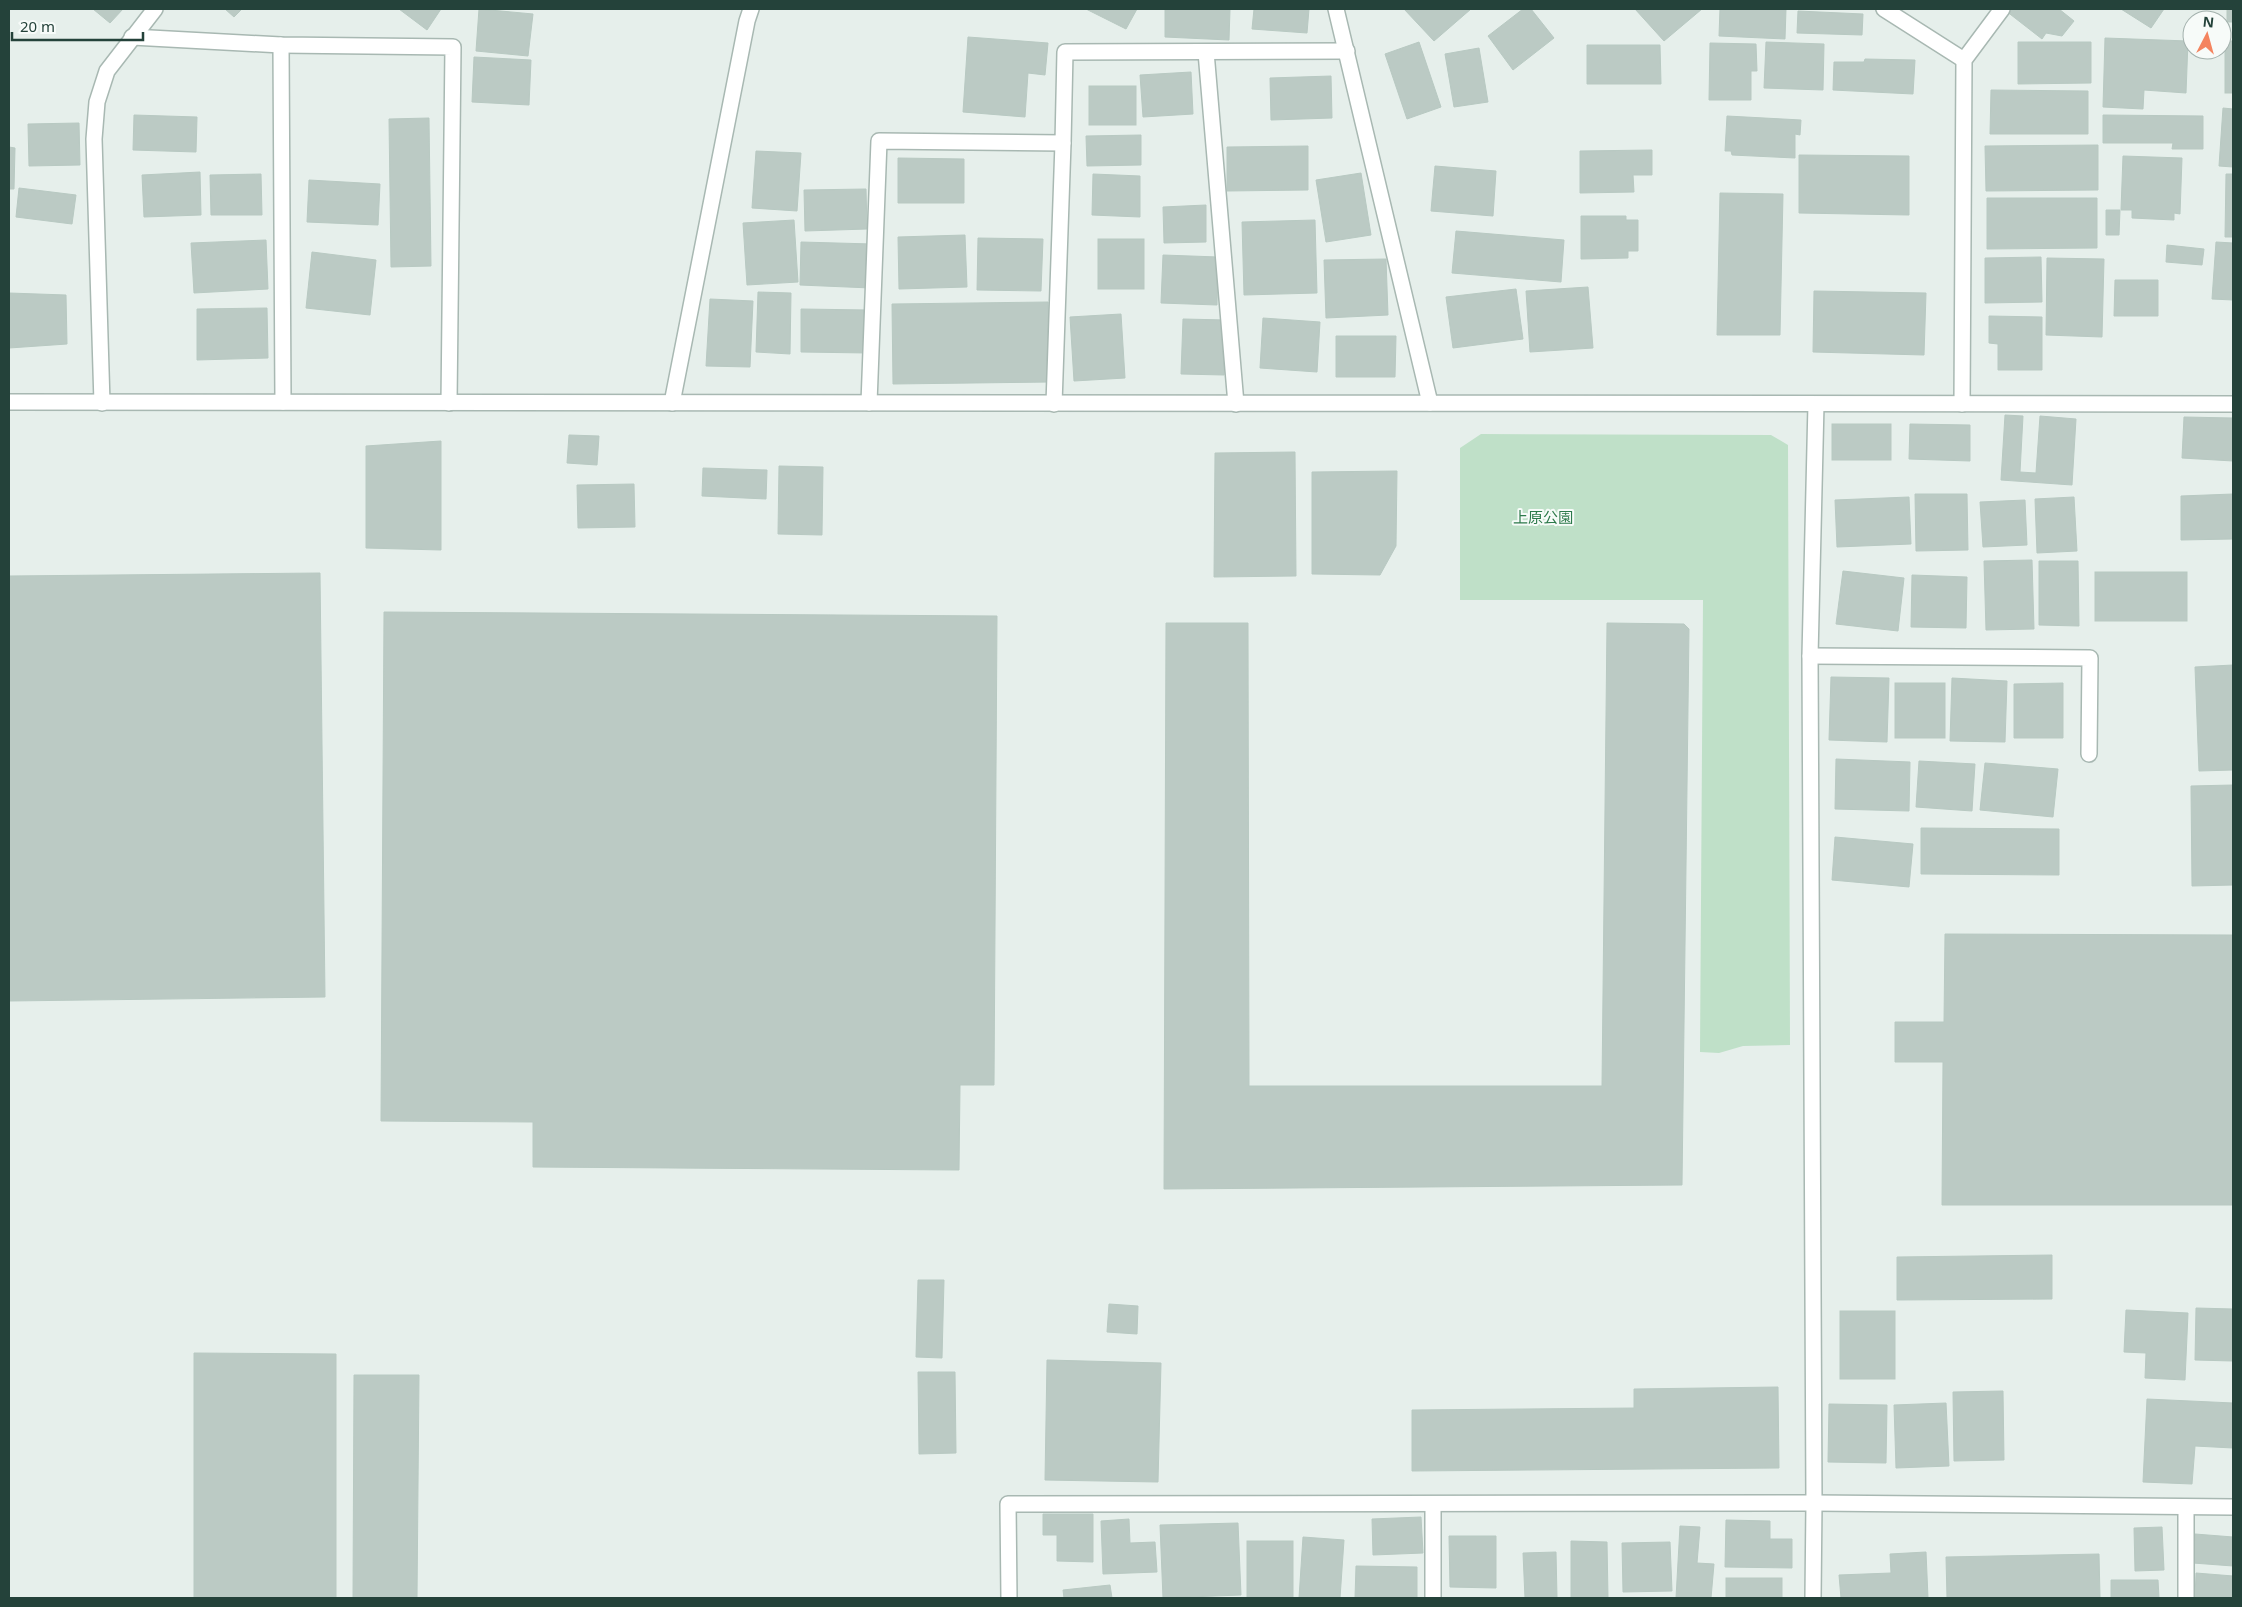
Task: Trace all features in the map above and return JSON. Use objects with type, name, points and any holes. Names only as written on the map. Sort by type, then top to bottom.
[{"type":"street","points":[[102,402],[94,139],[97,102],[107,71],[155,9]]},
{"type":"street","points":[[672,403],[747,21],[751,9]]},
{"type":"street","points":[[1337,9],[1430,403]]},
{"type":"street","points":[[1884,9],[1964,60]]},
{"type":"street","points":[[1962,404],[1964,60],[2002,9]]},
{"type":"street","points":[[132,37],[281,45],[453,47],[449,403]]},
{"type":"street","points":[[281,45],[283,402]]},
{"type":"street","points":[[1054,404],[1064,143],[1065,52],[1347,51]]},
{"type":"street","points":[[1206,52],[1236,404]]},
{"type":"street","points":[[870,403],[879,141],[1064,143]]},
{"type":"street","points":[[9,402],[2233,404]]},
{"type":"street","points":[[1813,1598],[1810,656],[1816,404]]},
{"type":"street","points":[[1810,656],[2090,658],[2089,754]]},
{"type":"street","points":[[1010,1598],[1008,1504],[1433,1505],[1814,1503],[2233,1507]]},
{"type":"street","points":[[1433,1505],[1433,1598]]},
{"type":"street","points":[[2186,1507],[2186,1598]]},
{"type":"green space","name":"上原公園","points":[[1481,434],[1771,435],[1788,445],[1790,1045],[1743,1046],[1719,1053],[1700,1052],[1703,600],[1460,600],[1460,448]]},
{"type":"building","points":[[93,9],[123,9],[110,23]]},
{"type":"building","points":[[225,9],[242,9],[234,17]]},
{"type":"building","points":[[399,9],[441,9],[427,30]]},
{"type":"building","points":[[479,9],[533,14],[528,56],[476,51]]},
{"type":"building","points":[[1086,9],[1137,9],[1126,29]]},
{"type":"building","points":[[1165,9],[1230,9],[1229,40],[1165,37]]},
{"type":"building","points":[[1254,9],[1309,9],[1307,33],[1252,29]]},
{"type":"building","points":[[1404,9],[1471,9],[1434,41]]},
{"type":"building","points":[[1523,9],[1531,9],[1554,38],[1513,70],[1488,36]]},
{"type":"building","points":[[1635,9],[1702,9],[1664,41]]},
{"type":"building","points":[[1720,9],[1786,9],[1785,39],[1719,36]]},
{"type":"building","points":[[2008,9],[2059,9],[2074,21],[2062,36],[2046,33],[2042,39],[2006,11]]},
{"type":"building","points":[[2121,9],[2164,9],[2151,28]]},
{"type":"building","points":[[2233,9],[2233,22],[2232,10],[2227,10]]},
{"type":"building","points":[[1798,11],[1863,14],[1862,35],[1797,33]]},
{"type":"building","points":[[968,37],[1048,43],[1045,75],[1028,73],[1025,117],[963,112]]},
{"type":"building","points":[[2105,38],[2182,41],[2182,60],[2187,60],[2186,93],[2144,90],[2143,109],[2103,107]]},
{"type":"building","points":[[2233,41],[2233,93],[2225,93],[2225,60],[2232,60]]},
{"type":"building","points":[[1419,42],[1441,107],[1407,119],[1385,54]]},
{"type":"building","points":[[1766,42],[1824,44],[1823,90],[1764,88]]},
{"type":"building","points":[[2018,42],[2091,42],[2091,83],[2018,84]]},
{"type":"building","points":[[1710,43],[1756,44],[1757,71],[1751,71],[1751,100],[1709,100]]},
{"type":"building","points":[[1587,45],[1660,45],[1661,84],[1587,84]]},
{"type":"building","points":[[1479,48],[1488,102],[1454,107],[1445,54]]},
{"type":"building","points":[[474,57],[531,60],[529,105],[472,102]]},
{"type":"building","points":[[1865,59],[1915,60],[1913,94],[1833,90],[1834,62],[1864,62]]},
{"type":"building","points":[[1191,72],[1193,114],[1143,117],[1140,75]]},
{"type":"building","points":[[1331,76],[1332,118],[1271,120],[1270,78]]},
{"type":"building","points":[[1089,86],[1136,86],[1136,125],[1089,125]]},
{"type":"building","points":[[1991,90],[2088,91],[2088,134],[1990,134]]},
{"type":"building","points":[[2223,108],[2233,109],[2233,167],[2219,166]]},
{"type":"building","points":[[134,115],[197,117],[196,152],[133,150]]},
{"type":"building","points":[[2103,115],[2203,116],[2203,149],[2172,149],[2173,143],[2103,143]]},
{"type":"building","points":[[1727,116],[1801,120],[1800,135],[1795,134],[1795,158],[1732,155],[1731,151],[1725,151]]},
{"type":"building","points":[[429,118],[431,266],[391,267],[389,119]]},
{"type":"building","points":[[79,123],[80,165],[29,166],[28,124]]},
{"type":"building","points":[[1141,135],[1141,165],[1087,166],[1086,136]]},
{"type":"building","points":[[2098,145],[2098,190],[1986,191],[1985,146]]},
{"type":"building","points":[[1308,146],[1308,190],[1227,191],[1227,147]]},
{"type":"building","points":[[9,147],[15,148],[14,189],[9,189]]},
{"type":"building","points":[[1652,150],[1652,175],[1633,175],[1634,192],[1580,193],[1580,151]]},
{"type":"building","points":[[756,151],[801,153],[797,211],[752,208]]},
{"type":"building","points":[[1799,155],[1909,156],[1909,215],[1799,213]]},
{"type":"building","points":[[2123,156],[2182,158],[2180,214],[2174,213],[2174,220],[2132,218],[2132,210],[2121,210]]},
{"type":"building","points":[[898,158],[964,159],[964,203],[898,203]]},
{"type":"building","points":[[1435,166],[1496,171],[1493,216],[1431,211]]},
{"type":"building","points":[[200,172],[201,215],[144,217],[142,175]]},
{"type":"building","points":[[1361,173],[1371,235],[1326,242],[1316,180]]},
{"type":"building","points":[[261,174],[262,215],[211,215],[210,175]]},
{"type":"building","points":[[1093,174],[1140,176],[1140,217],[1092,215]]},
{"type":"building","points":[[2226,174],[2233,174],[2233,237],[2225,237]]},
{"type":"building","points":[[309,180],[380,184],[378,225],[307,222]]},
{"type":"building","points":[[19,188],[76,195],[72,224],[16,217]]},
{"type":"building","points":[[866,189],[867,229],[805,231],[804,190]]},
{"type":"building","points":[[1720,193],[1783,194],[1780,335],[1717,335]]},
{"type":"building","points":[[1987,198],[2097,198],[2097,248],[1987,249]]},
{"type":"building","points":[[1206,205],[1206,242],[1164,243],[1163,207]]},
{"type":"building","points":[[2106,210],[2120,210],[2119,235],[2106,235]]},
{"type":"building","points":[[1581,216],[1626,216],[1626,220],[1638,220],[1638,251],[1628,251],[1628,258],[1581,259]]},
{"type":"building","points":[[794,220],[798,282],[747,285],[743,223]]},
{"type":"building","points":[[1315,220],[1317,293],[1244,295],[1242,222]]},
{"type":"building","points":[[1456,231],[1564,240],[1561,282],[1452,273]]},
{"type":"building","points":[[965,235],[967,287],[899,289],[898,237]]},
{"type":"building","points":[[978,238],[1043,239],[1041,291],[977,290]]},
{"type":"building","points":[[1098,239],[1144,239],[1144,289],[1098,289]]},
{"type":"building","points":[[266,240],[268,289],[194,293],[191,243]]},
{"type":"building","points":[[801,242],[872,244],[871,288],[800,285]]},
{"type":"building","points":[[2216,242],[2233,243],[2233,300],[2212,299]]},
{"type":"building","points":[[2167,245],[2204,249],[2202,265],[2166,262]]},
{"type":"building","points":[[312,252],[376,260],[370,315],[306,308]]},
{"type":"building","points":[[1163,255],[1218,257],[1217,305],[1161,303]]},
{"type":"building","points":[[2041,257],[2042,302],[1985,303],[1985,258]]},
{"type":"building","points":[[2047,258],[2104,259],[2102,337],[2046,335]]},
{"type":"building","points":[[1386,259],[1388,315],[1326,318],[1324,260]]},
{"type":"building","points":[[2115,280],[2158,280],[2158,316],[2114,316]]},
{"type":"building","points":[[1588,287],[1593,348],[1530,352],[1526,291]]},
{"type":"building","points":[[1516,289],[1523,339],[1453,348],[1446,297]]},
{"type":"building","points":[[1814,291],[1926,293],[1924,355],[1813,352]]},
{"type":"building","points":[[758,292],[791,293],[790,354],[756,352]]},
{"type":"building","points":[[9,293],[66,295],[67,344],[9,348]]},
{"type":"building","points":[[710,299],[753,301],[750,367],[706,366]]},
{"type":"building","points":[[1048,302],[1050,382],[893,384],[892,304]]},
{"type":"building","points":[[267,308],[268,358],[197,360],[197,309]]},
{"type":"building","points":[[801,309],[868,310],[868,353],[801,352]]},
{"type":"building","points":[[1121,314],[1125,378],[1074,381],[1070,317]]},
{"type":"building","points":[[1989,316],[2042,317],[2042,370],[1998,370],[1998,344],[1989,343]]},
{"type":"building","points":[[1263,318],[1320,322],[1317,372],[1260,368]]},
{"type":"building","points":[[1183,319],[1226,320],[1224,375],[1181,374]]},
{"type":"building","points":[[1336,336],[1396,336],[1395,377],[1336,377]]},
{"type":"building","points":[[2005,415],[2023,416],[2020,472],[2036,473],[2040,416],[2076,419],[2072,485],[2001,480]]},
{"type":"building","points":[[2184,417],[2233,418],[2233,461],[2182,458]]},
{"type":"building","points":[[1832,424],[1891,424],[1891,460],[1832,460]]},
{"type":"building","points":[[1910,424],[1970,425],[1970,461],[1909,459]]},
{"type":"building","points":[[569,435],[599,436],[597,465],[567,463]]},
{"type":"building","points":[[441,441],[441,550],[366,548],[366,446]]},
{"type":"building","points":[[1295,452],[1296,576],[1214,577],[1215,453]]},
{"type":"building","points":[[779,466],[823,467],[822,535],[778,534]]},
{"type":"building","points":[[703,468],[767,470],[766,499],[702,496]]},
{"type":"building","points":[[1397,471],[1396,546],[1380,575],[1312,574],[1312,472]]},
{"type":"building","points":[[634,484],[635,527],[578,528],[577,485]]},
{"type":"building","points":[[1915,494],[1967,494],[1968,550],[1916,551]]},
{"type":"building","points":[[2233,494],[2233,539],[2181,540],[2181,496]]},
{"type":"building","points":[[1909,497],[1911,544],[1837,547],[1835,500]]},
{"type":"building","points":[[2074,497],[2077,551],[2037,553],[2035,499]]},
{"type":"building","points":[[2025,500],[2027,545],[1983,547],[1980,502]]},
{"type":"building","points":[[2032,560],[2034,629],[1986,630],[1984,561]]},
{"type":"building","points":[[2039,561],[2078,561],[2079,626],[2039,625]]},
{"type":"building","points":[[1843,571],[1904,578],[1898,631],[1836,624]]},
{"type":"building","points":[[2095,572],[2187,572],[2187,621],[2095,621]]},
{"type":"building","points":[[320,573],[325,997],[9,1001],[9,576]]},
{"type":"building","points":[[1912,575],[1967,577],[1966,628],[1911,627]]},
{"type":"building","points":[[384,612],[997,616],[994,1085],[960,1085],[959,1170],[533,1167],[533,1122],[381,1121]]},
{"type":"building","points":[[1166,623],[1248,623],[1249,1086],[1602,1086],[1607,623],[1684,624],[1689,629],[1682,1185],[1164,1189]]},
{"type":"building","points":[[2233,665],[2233,770],[2199,771],[2195,667]]},
{"type":"building","points":[[1831,677],[1889,678],[1887,742],[1829,740]]},
{"type":"building","points":[[1952,678],[2007,681],[2005,742],[1950,741]]},
{"type":"building","points":[[1895,683],[1945,683],[1945,738],[1895,738]]},
{"type":"building","points":[[2063,683],[2063,738],[2014,738],[2014,684]]},
{"type":"building","points":[[1836,759],[1910,762],[1909,811],[1835,809]]},
{"type":"building","points":[[1919,761],[1975,764],[1972,811],[1916,807]]},
{"type":"building","points":[[1985,763],[2058,769],[2053,817],[1980,810]]},
{"type":"building","points":[[2233,785],[2233,885],[2192,886],[2191,786]]},
{"type":"building","points":[[1921,828],[2059,829],[2059,875],[1921,874]]},
{"type":"building","points":[[1835,837],[1913,844],[1909,887],[1832,880]]},
{"type":"building","points":[[1945,934],[2233,935],[2233,1205],[1942,1205],[1943,1062],[1895,1062],[1895,1022],[1944,1022]]},
{"type":"building","points":[[2052,1255],[2052,1299],[1897,1300],[1897,1257]]},
{"type":"building","points":[[918,1280],[944,1280],[942,1358],[916,1357]]},
{"type":"building","points":[[1109,1304],[1138,1306],[1137,1334],[1107,1332]]},
{"type":"building","points":[[2196,1308],[2233,1309],[2233,1361],[2195,1360]]},
{"type":"building","points":[[2126,1310],[2188,1313],[2185,1380],[2145,1378],[2146,1353],[2124,1352]]},
{"type":"building","points":[[1840,1311],[1895,1311],[1895,1379],[1840,1379]]},
{"type":"building","points":[[194,1353],[336,1354],[336,1598],[194,1598]]},
{"type":"building","points":[[1047,1360],[1161,1363],[1158,1482],[1045,1480]]},
{"type":"building","points":[[918,1372],[955,1372],[956,1453],[919,1454]]},
{"type":"building","points":[[354,1375],[419,1375],[417,1598],[353,1598]]},
{"type":"building","points":[[1778,1387],[1779,1468],[1412,1471],[1412,1410],[1634,1408],[1634,1389]]},
{"type":"building","points":[[2003,1391],[2004,1460],[1954,1461],[1953,1392]]},
{"type":"building","points":[[2147,1399],[2233,1403],[2233,1448],[2195,1446],[2192,1484],[2143,1482]]},
{"type":"building","points":[[1946,1403],[1949,1466],[1896,1468],[1894,1405]]},
{"type":"building","points":[[1829,1404],[1887,1405],[1886,1463],[1828,1462]]},
{"type":"building","points":[[1043,1514],[1093,1514],[1093,1562],[1057,1561],[1057,1535],[1043,1535]]},
{"type":"building","points":[[1421,1517],[1423,1553],[1373,1555],[1372,1519]]},
{"type":"building","points":[[1129,1519],[1130,1543],[1155,1542],[1157,1572],[1103,1574],[1101,1521]]},
{"type":"building","points":[[1726,1520],[1770,1521],[1770,1539],[1792,1539],[1792,1568],[1725,1567]]},
{"type":"building","points":[[1238,1523],[1241,1595],[1163,1598],[1160,1525]]},
{"type":"building","points":[[1680,1526],[1700,1527],[1697,1563],[1714,1564],[1711,1598],[1676,1598]]},
{"type":"building","points":[[2162,1527],[2164,1570],[2135,1571],[2134,1528]]},
{"type":"building","points":[[2195,1534],[2233,1537],[2233,1566],[2193,1563]]},
{"type":"building","points":[[1449,1536],[1496,1536],[1496,1588],[1450,1587]]},
{"type":"building","points":[[1303,1537],[1344,1540],[1340,1598],[1299,1598]]},
{"type":"building","points":[[1247,1541],[1293,1541],[1293,1598],[1247,1598]]},
{"type":"building","points":[[1571,1541],[1607,1542],[1608,1598],[1571,1598]]},
{"type":"building","points":[[1670,1542],[1672,1591],[1623,1592],[1622,1543]]},
{"type":"building","points":[[1556,1552],[1557,1598],[1525,1598],[1523,1553]]},
{"type":"building","points":[[1926,1552],[1928,1598],[1841,1598],[1839,1575],[1891,1573],[1890,1554]]},
{"type":"building","points":[[2099,1554],[2100,1598],[1947,1598],[1946,1557]]},
{"type":"building","points":[[1356,1566],[1417,1567],[1417,1598],[1355,1598]]},
{"type":"building","points":[[2196,1573],[2233,1576],[2233,1598],[2195,1598]]},
{"type":"building","points":[[1726,1578],[1782,1578],[1782,1598],[1726,1598]]},
{"type":"building","points":[[2111,1580],[2158,1580],[2159,1598],[2111,1598]]},
{"type":"building","points":[[1110,1585],[1112,1598],[1064,1598],[1063,1590]]}]
